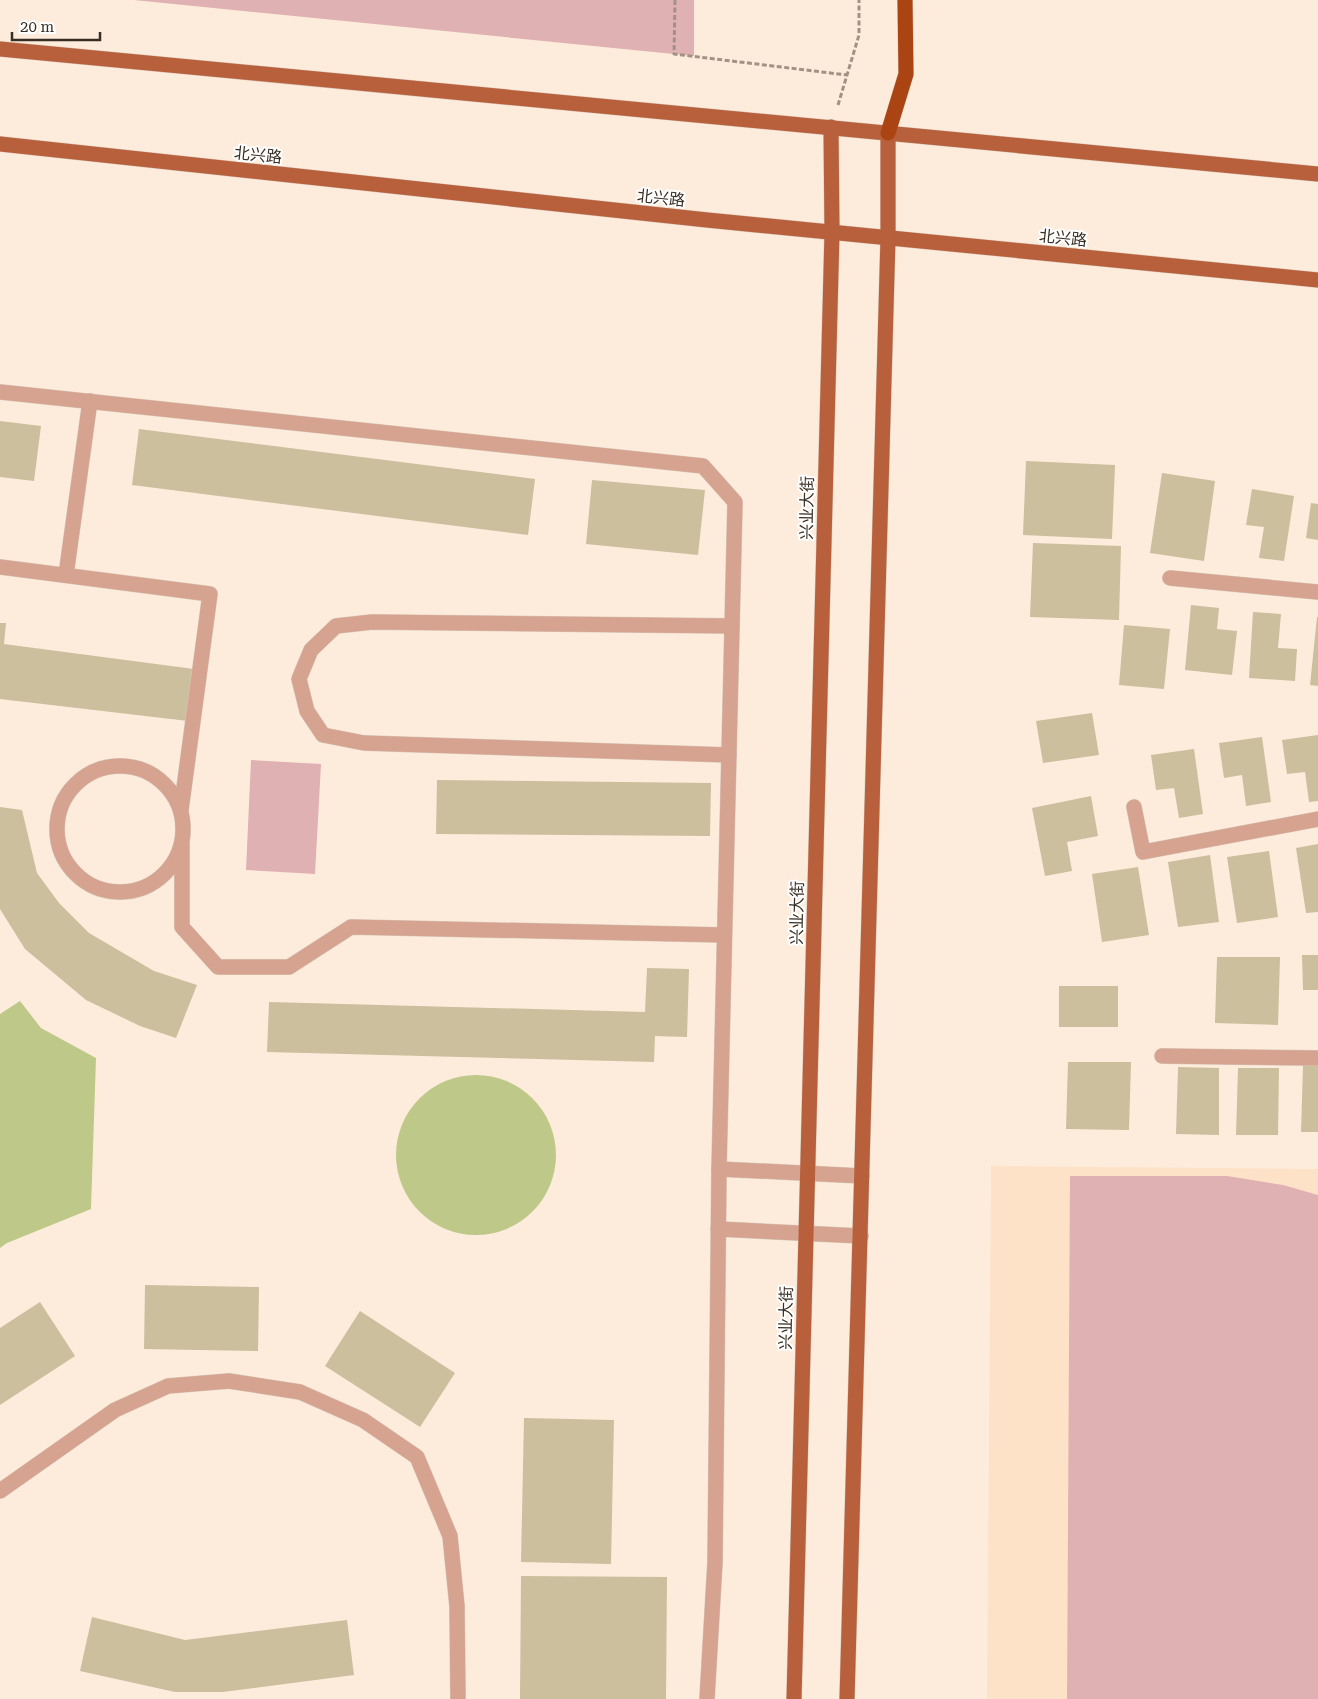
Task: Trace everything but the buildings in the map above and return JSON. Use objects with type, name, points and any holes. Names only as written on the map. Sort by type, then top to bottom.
[{"type":"highway","points":[[888,133],[906,74],[905,0]]},
{"type":"main road","points":[[0,49],[1318,174]]},
{"type":"main road","name":"兴业大街","points":[[794,1699],[832,233],[831,127]]},
{"type":"main road","points":[[847,1699],[888,238],[888,133]]},
{"type":"main road","name":"北兴路","points":[[0,144],[832,233],[1318,280]]},
{"type":"street","points":[[0,392],[703,466],[735,502],[719,1169],[715,1562],[707,1699]]},
{"type":"street","points":[[66,575],[90,401]]},
{"type":"street","points":[[0,567],[210,594],[181,810],[184,828],[182,845],[182,928],[218,967],[289,967],[351,926],[724,935]]},
{"type":"street","points":[[1170,578],[1318,592]]},
{"type":"street","points":[[729,754],[364,743],[323,734],[307,711],[299,678],[311,650],[336,626],[372,622],[732,626]]},
{"type":"street","points":[[181,810],[171,791],[156,776],[136,767],[115,765],[94,771],[76,782],[63,799],[56,820],[57,841],[64,861],[78,878],[96,888],[118,893],[139,890],[158,880],[173,865],[182,845]]},
{"type":"street","points":[[1134,807],[1143,852],[1318,819]]},
{"type":"street","points":[[1162,1056],[1318,1058]]},
{"type":"street","points":[[719,1169],[862,1176]]},
{"type":"street","points":[[718,1229],[860,1236]]},
{"type":"street","points":[[0,1491],[115,1410],[168,1386],[229,1381],[300,1392],[363,1420],[417,1457],[450,1536],[458,1606],[458,1699]]},
{"type":"path","points":[[675,0],[674,54],[847,75]]},
{"type":"path","points":[[831,127],[859,35],[859,0]]},
{"type":"shaded area","points":[[134,0],[694,0],[694,56]]},
{"type":"shaded area","points":[[251,760],[321,764],[315,874],[246,870]]},
{"type":"shaded area","points":[[20,1001],[41,1028],[96,1058],[91,1209],[7,1243],[0,1248],[0,1014]]},
{"type":"shaded area","points":[[468,1075],[484,1075],[514,1084],[533,1098],[550,1124],[556,1147],[556,1163],[550,1186],[533,1212],[514,1226],[499,1232],[484,1235],[468,1235],[438,1226],[414,1206],[405,1193],[399,1178],[396,1163],[396,1147],[405,1117],[425,1093],[438,1084],[453,1078]]},
{"type":"shaded area","points":[[991,1166],[1318,1169],[1318,1699],[987,1699]]},
{"type":"shaded area","points":[[1070,1176],[1227,1176],[1283,1185],[1318,1195],[1318,1699],[1067,1699]]}]
